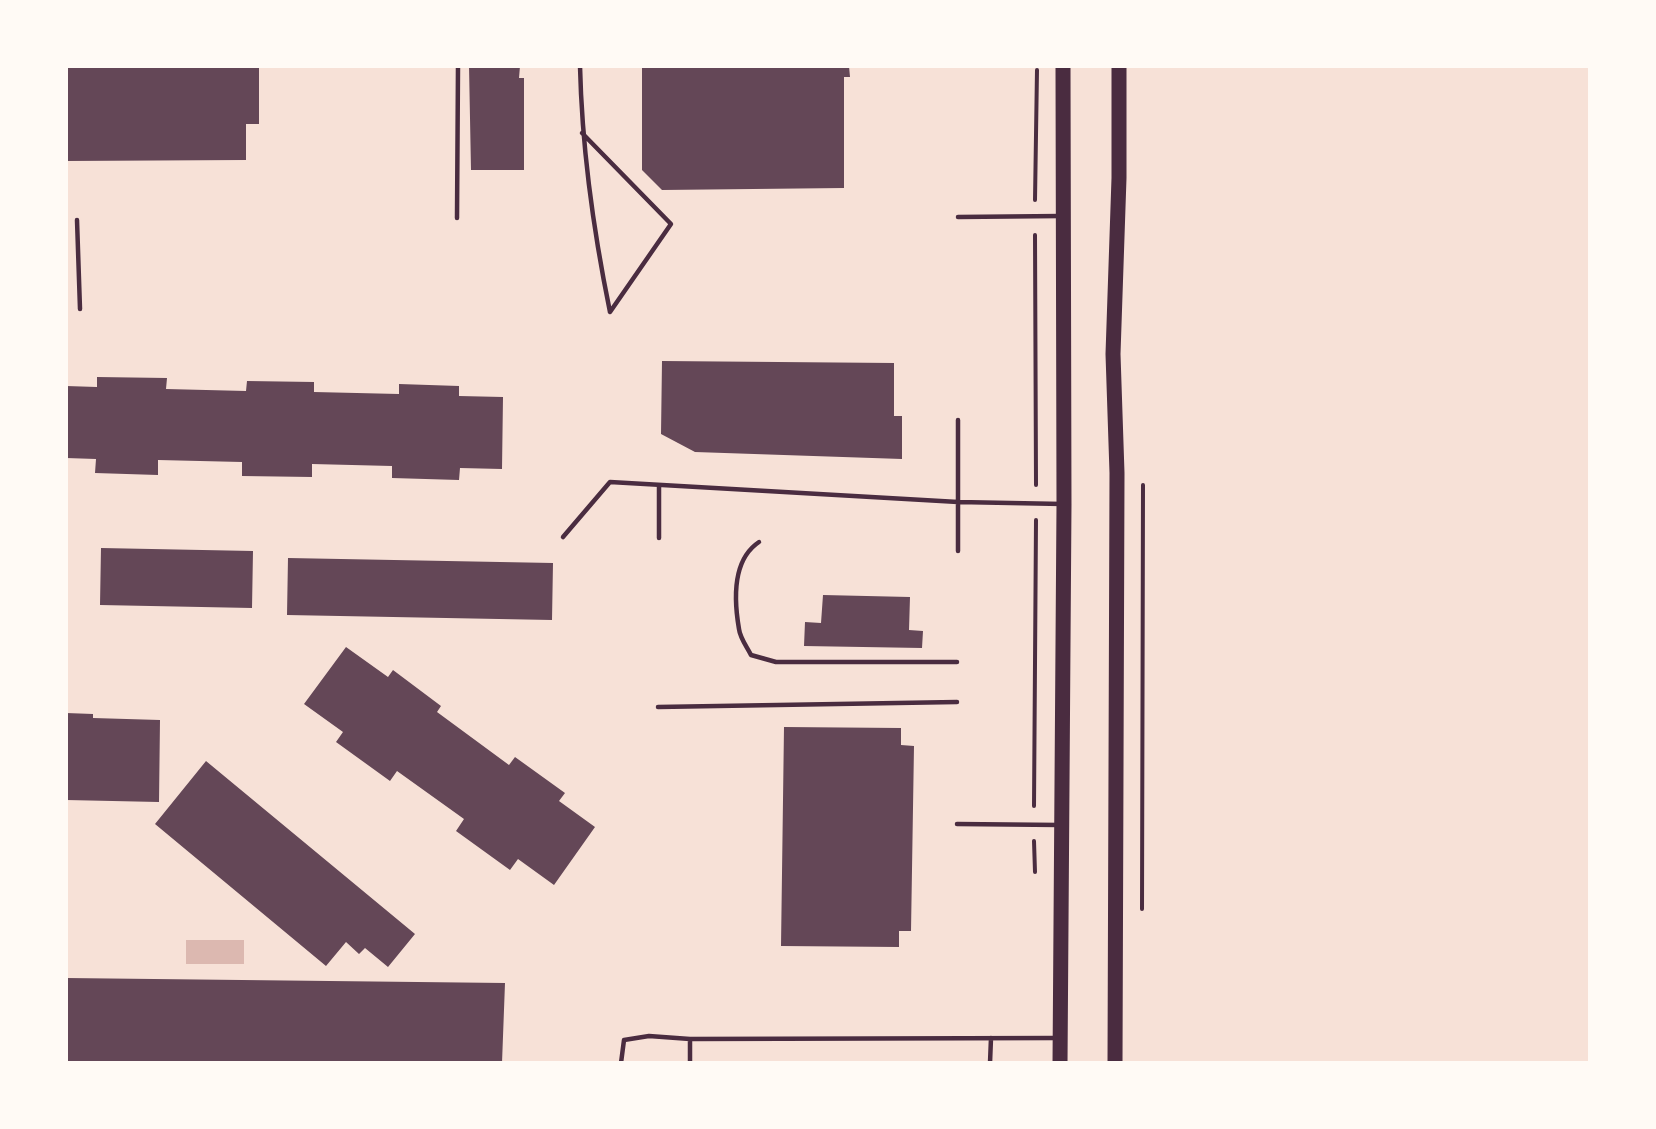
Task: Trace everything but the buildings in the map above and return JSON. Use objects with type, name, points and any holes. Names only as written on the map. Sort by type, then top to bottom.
[{"type":"main road","points":[[1060,1063],[1064,504],[1063,66]]},
{"type":"main road","points":[[1115,1063],[1117,473],[1113,354],[1119,178],[1119,66]]},
{"type":"lane","points":[[457,218],[458,66]]},
{"type":"lane","points":[[580,66],[582,132],[592,223],[610,312],[671,224],[582,132]]},
{"type":"lane","points":[[958,216],[1064,216]]},
{"type":"lane","points":[[77,220],[80,309]]},
{"type":"lane","points":[[958,420],[958,551]]},
{"type":"lane","points":[[563,537],[610,483],[958,502],[1064,504]]},
{"type":"lane","points":[[659,485],[659,538]]},
{"type":"lane","points":[[759,542],[748,550],[737,572],[739,631],[751,655],[776,662],[957,662]]},
{"type":"lane","points":[[658,707],[957,702]]},
{"type":"lane","points":[[957,824],[1061,825]]},
{"type":"lane","points":[[621,1063],[624,1041],[649,1036],[690,1039],[1060,1038]]},
{"type":"lane","points":[[990,1063],[991,1038]]},
{"type":"lane","points":[[690,1039],[690,1063]]},
{"type":"path","points":[[1035,883],[1037,66]]},
{"type":"shaded area","points":[[186,940],[244,940],[244,964],[186,964]]}]
